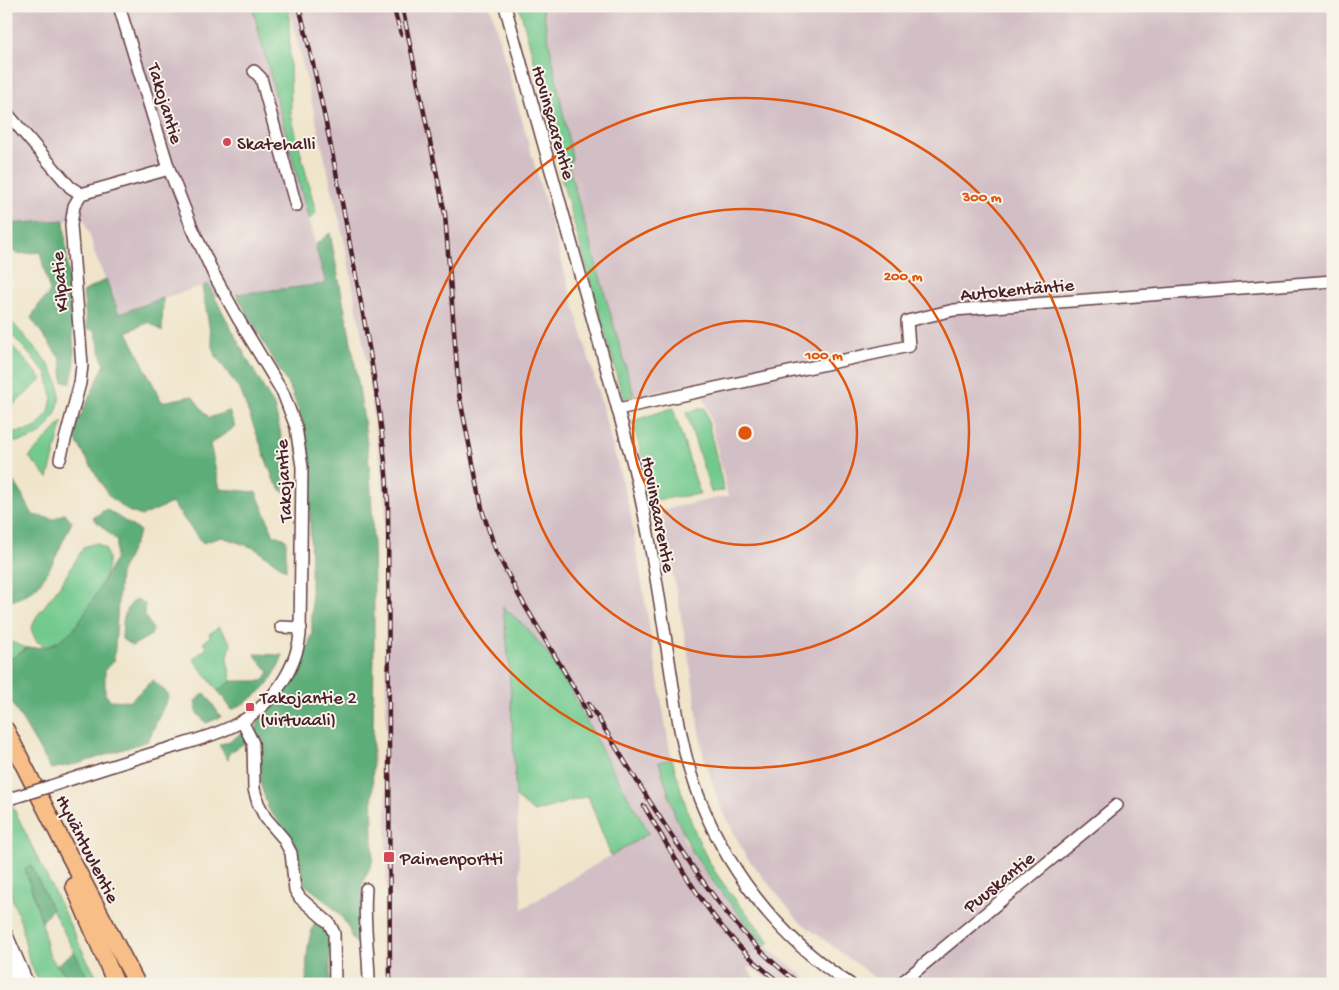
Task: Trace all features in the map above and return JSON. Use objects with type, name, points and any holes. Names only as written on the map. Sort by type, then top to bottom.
[{"type":"highway","name":"Hyväntuulentie","points":[[6,730],[72,862],[137,984]]},
{"type":"highway","name":"Hyväntuulentie","points":[[6,753],[126,984]]},
{"type":"highway","points":[[74,886],[116,984]]},
{"type":"street","name":"Takojantie","points":[[9,798],[216,733],[242,721],[265,703],[291,670],[299,646],[301,628],[302,467],[296,426],[283,393],[239,320],[197,240],[169,169],[119,6]]},
{"type":"street","name":"Hovinsaarentie","points":[[505,6],[641,495],[682,738],[694,783],[705,812],[725,852],[762,905],[786,933],[813,957],[850,984]]},
{"type":"street","points":[[254,71],[261,78],[296,206]]},
{"type":"street","points":[[6,112],[70,187],[81,194],[169,169]]},
{"type":"street","name":"Kilpatie","points":[[60,459],[80,383],[82,365],[71,225],[74,206],[81,194]]},
{"type":"street","name":"Autokentäntie","points":[[618,409],[909,346],[907,321],[954,310],[1333,281]]},
{"type":"street","points":[[281,627],[301,628]]},
{"type":"street","points":[[242,721],[253,743],[254,789],[258,803],[265,817],[283,838],[291,854],[295,890],[300,898],[329,923],[334,933],[335,984]]},
{"type":"street","name":"Puuskantie","points":[[900,984],[1117,806]]},
{"type":"street","points":[[366,889],[366,942],[369,984]]},
{"type":"street","points":[[6,933],[28,984]]},
{"type":"street","points":[[6,957],[17,984]]},
{"type":"shaded area","points":[[6,6],[252,6],[326,284],[214,297],[208,284],[119,314],[94,252],[84,219],[6,224]]},
{"type":"shaded area","points":[[289,6],[490,6],[630,511],[670,751],[686,806],[683,838],[711,879],[765,946],[814,984],[774,984],[752,967],[748,969],[758,984],[387,984],[385,505],[367,363],[345,244]],"holes":[[[503,607],[528,629],[562,672],[603,753],[648,833],[522,909],[509,663]]]},
{"type":"shaded area","points":[[542,6],[1333,6],[1333,984],[883,984],[799,921],[745,855],[720,805],[703,754],[690,665],[661,510],[728,496],[708,409],[699,383],[634,396],[568,165],[572,158]]},
{"type":"green space","points":[[252,6],[287,6],[289,12],[291,114],[316,213],[309,220]]},
{"type":"green space","points":[[519,6],[542,6],[572,158],[568,165],[634,396],[623,398],[559,170],[563,166]]},
{"type":"green space","points":[[64,220],[75,364],[71,382],[63,382],[61,360],[31,318],[50,292],[40,252],[16,254],[6,243],[6,224]]},
{"type":"green space","points":[[330,233],[362,406],[367,441],[372,511],[374,596],[373,852],[372,863],[362,885],[361,941],[358,944],[352,939],[340,915],[304,884],[298,853],[288,833],[269,810],[261,786],[260,742],[256,732],[259,720],[280,699],[301,668],[312,633],[309,464],[303,423],[291,390],[236,294],[326,284],[315,245]]},
{"type":"green space","points":[[106,279],[119,314],[163,298],[162,331],[149,322],[127,332],[162,402],[192,396],[209,418],[229,411],[235,427],[210,444],[220,489],[256,492],[274,535],[286,539],[286,570],[254,548],[222,537],[202,543],[172,503],[142,516],[128,511],[109,496],[72,434],[104,366],[95,330],[87,329],[83,292]]},
{"type":"green space","points":[[208,284],[274,406],[283,454],[284,493],[274,481],[241,392],[214,353],[202,287]]},
{"type":"green space","points":[[6,316],[49,365],[58,383],[60,392],[56,412],[46,428],[37,436],[12,442],[6,442],[6,433],[30,430],[38,426],[49,412],[52,397],[47,374],[6,328]]},
{"type":"green space","points":[[6,339],[42,379],[6,412]]},
{"type":"green space","points":[[673,408],[700,494],[655,500],[632,421]]},
{"type":"green space","points":[[705,408],[724,491],[711,492],[686,412]]},
{"type":"green space","points":[[63,421],[48,478],[29,457]]},
{"type":"green space","points":[[6,474],[18,487],[33,515],[54,519],[65,513],[72,522],[53,562],[39,584],[29,593],[8,602],[6,600]]},
{"type":"green space","points":[[106,509],[140,531],[120,574],[114,661],[105,670],[105,694],[110,700],[130,701],[153,680],[169,695],[148,741],[81,763],[51,769],[6,693],[6,662],[27,648],[46,647],[58,642],[74,629],[93,600],[115,559],[117,541],[93,518]]},
{"type":"green space","points":[[96,543],[105,548],[108,558],[108,566],[101,586],[89,608],[72,631],[46,647],[36,641],[31,629],[37,616],[61,584],[84,547]]},
{"type":"green space","points":[[137,599],[145,604],[144,614],[153,630],[151,635],[132,646],[122,639],[123,622],[128,607]]},
{"type":"green space","points":[[503,607],[528,629],[562,672],[603,753],[649,833],[611,856],[588,796],[534,812],[516,797],[509,663]]},
{"type":"green space","points":[[219,627],[231,643],[227,661],[232,681],[218,691],[193,659],[207,648],[203,643],[210,637],[209,634]]},
{"type":"green space","points":[[6,640],[27,648],[6,662]]},
{"type":"green space","points":[[254,654],[283,655],[279,666],[264,688],[251,699],[232,710],[218,691],[232,681],[263,681],[269,672]]},
{"type":"green space","points":[[205,693],[221,717],[206,723],[197,713],[195,701]]},
{"type":"green space","points":[[243,732],[248,741],[229,753],[228,760],[219,745],[232,740]]},
{"type":"green space","points":[[672,759],[691,821],[704,851],[726,887],[770,942],[765,946],[711,879],[693,853],[675,815],[659,762]]},
{"type":"green space","points":[[12,805],[87,960],[102,984],[91,984],[31,865],[25,869],[42,922],[47,950],[56,965],[77,984],[40,984],[29,961],[21,923],[6,882],[6,807]]},
{"type":"green space","points":[[31,865],[52,909],[42,922],[25,869]]},
{"type":"green space","points":[[316,919],[328,929],[330,937],[330,984],[306,984],[309,943]]},
{"type":"green space","points":[[74,952],[91,984],[77,984],[56,965]]},
{"type":"railway","points":[[299,6],[329,136],[360,296],[375,384],[386,473],[388,503],[390,984]]},
{"type":"railway","points":[[393,6],[401,34]]},
{"type":"railway","points":[[402,6],[445,214],[459,394],[483,513],[496,551],[518,594],[580,698],[589,718]]},
{"type":"railway","points":[[589,704],[691,865],[718,902],[748,937],[781,969],[800,984]]},
{"type":"railway","points":[[644,806],[688,879],[721,925],[739,946],[782,984]]},
{"type":"place","name":"Skatehalli","points":[[227,142]]},
{"type":"place","name":"Takojantie 2 (virtuaali)","points":[[250,707]]},
{"type":"place","name":"Paimenportti","points":[[389,857]]}]
